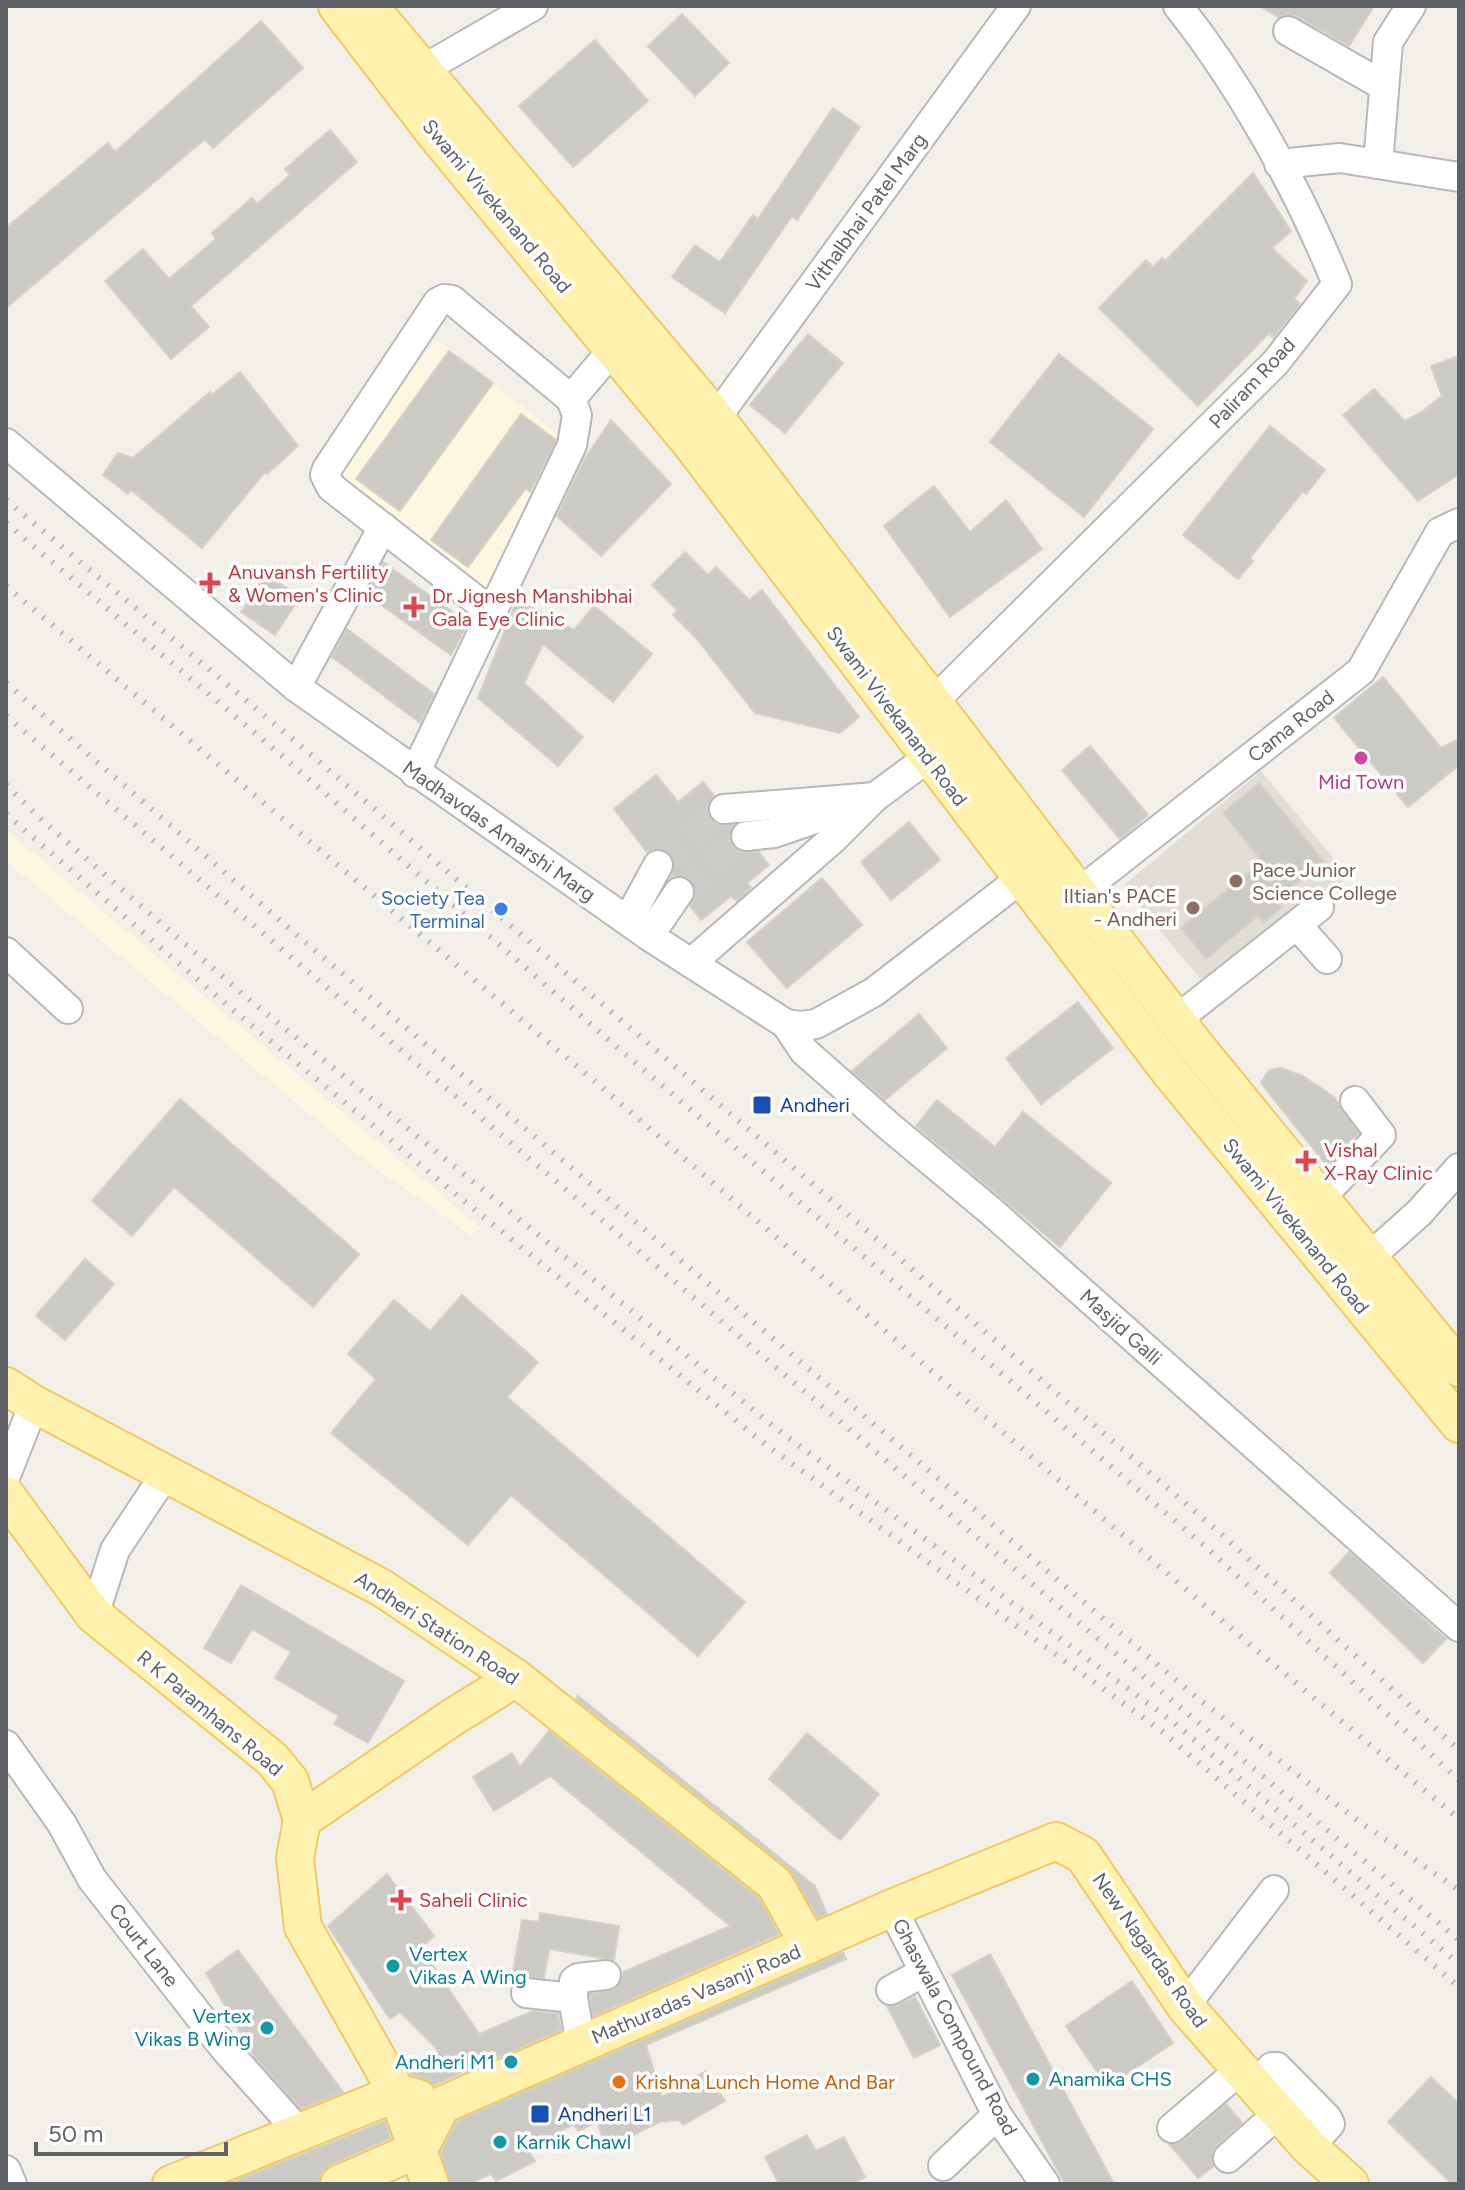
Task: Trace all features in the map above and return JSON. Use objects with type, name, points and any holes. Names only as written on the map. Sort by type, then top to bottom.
[{"type":"main road","name":"Swami Vivekanand Road","points":[[337,6],[436,135],[701,457],[1170,1072],[1459,1424]]},
{"type":"main road","name":"Swami Vivekanand Road","points":[[369,6],[716,418],[1176,1020],[1459,1368]]},
{"type":"main road","name":"Andheri Station Road","points":[[20,1395],[382,1588],[516,1678],[775,1884],[809,1945]]},
{"type":"main road","name":"R K Paramhans Road","points":[[6,1495],[94,1615],[272,1759],[290,1781],[302,1820],[295,1858],[303,1927],[397,2093],[430,2184]]},
{"type":"main road","points":[[302,1820],[516,1678]]},
{"type":"main road","name":"New Nagardas Road","points":[[950,1885],[1056,1841],[1083,1855],[1185,2006],[1273,2091],[1309,2147],[1350,2184]]},
{"type":"main road","name":"Mathuradas Vasanji Road","points":[[442,2105],[950,1885]]},
{"type":"main road","points":[[171,2184],[397,2093],[442,2105],[419,2149],[339,2184]]},
{"type":"street","points":[[422,70],[533,6]]},
{"type":"street","name":"Vithalbhai Patel Marg","points":[[716,418],[1016,6]]},
{"type":"street","name":"Paliram Road","points":[[932,703],[1276,362],[1337,284],[1317,236],[1279,164],[1205,41],[1178,6]]},
{"type":"street","points":[[1378,164],[1388,42],[1411,6]]},
{"type":"street","points":[[1288,31],[1384,86]]},
{"type":"street","points":[[1279,164],[1340,158],[1459,177]]},
{"type":"street","points":[[415,773],[572,445],[577,415],[571,399],[452,300],[438,302],[325,475],[331,487],[490,611]]},
{"type":"street","points":[[571,399],[614,348]]},
{"type":"street","name":"Madhavdas Amarshi Marg","points":[[6,443],[296,687],[638,928],[786,1024]]},
{"type":"street","name":"Cama Road","points":[[1050,916],[1361,671],[1440,532],[1459,523]]},
{"type":"street","points":[[296,687],[383,527]]},
{"type":"street","points":[[691,963],[833,839],[875,797],[929,757]]},
{"type":"street","points":[[724,809],[875,797]]},
{"type":"street","points":[[746,836],[774,833],[875,797]]},
{"type":"street","points":[[786,1024],[816,1024],[874,992],[1051,856]]},
{"type":"street","points":[[638,928],[658,865]]},
{"type":"street","points":[[638,928],[679,892]]},
{"type":"street","points":[[1176,1020],[1319,907]]},
{"type":"street","points":[[1297,925],[1327,959]]},
{"type":"street","points":[[6,952],[68,1009]]},
{"type":"street","name":"Masjid Galli","points":[[786,1024],[804,1051],[993,1213],[1459,1627]]},
{"type":"street","points":[[1320,1198],[1381,1135],[1355,1101]]},
{"type":"street","points":[[1342,1282],[1419,1213],[1459,1168]]},
{"type":"street","points":[[6,1475],[20,1395]]},
{"type":"street","points":[[94,1615],[115,1550],[166,1473]]},
{"type":"street","name":"Court Lane","points":[[6,1745],[62,1824],[92,1879],[225,2049],[299,2132]]},
{"type":"street","points":[[1185,2006],[1274,1890]]},
{"type":"street","name":"Ghaswala Compound Road","points":[[892,1908],[997,2115],[1045,2184]]},
{"type":"street","points":[[891,1990],[924,1972]]},
{"type":"street","points":[[581,2044],[573,1998],[574,1981],[606,1975]]},
{"type":"street","points":[[526,1993],[573,1998]]},
{"type":"street","points":[[939,2002],[954,2000],[980,2055],[1026,2132]]},
{"type":"street","points":[[1172,2128],[1273,2091]]},
{"type":"street","points":[[1228,2158],[1273,2091]]},
{"type":"street","points":[[943,2166],[997,2115]]},
{"type":"street","points":[[6,2170],[12,2184]]},
{"type":"shaded area","points":[[436,339],[566,440],[486,594],[334,478]]},
{"type":"shaded area","name":"Pace Junior Science College","points":[[1261,771],[1349,877],[1211,992],[1123,886]]},
{"type":"shaded area","points":[[6,829],[481,1228],[471,1235],[368,1163],[6,861]]},
{"type":"building","points":[[1260,6],[1374,6],[1349,46],[1296,16],[1287,14],[1278,17]]},
{"type":"building","points":[[682,14],[729,63],[695,96],[648,46]]},
{"type":"building","points":[[261,21],[303,68],[213,148],[205,139],[6,308],[6,228],[108,143],[115,152]]},
{"type":"building","points":[[595,40],[648,101],[573,167],[519,106]]},
{"type":"building","points":[[833,108],[860,127],[797,220],[792,216],[725,313],[672,277],[695,245],[720,262],[753,215],[758,219]]},
{"type":"building","points":[[330,130],[357,162],[191,306],[209,327],[171,359],[105,281],[143,249],[169,279],[216,239],[212,233],[252,198],[257,204],[290,175],[285,169]]},
{"type":"building","points":[[1253,173],[1291,231],[1272,248],[1307,281],[1294,299],[1300,304],[1273,338],[1269,333],[1198,406],[1099,308],[1146,260],[1153,267],[1162,258],[1165,261]]},
{"type":"building","points":[[808,334],[843,363],[785,433],[750,405]]},
{"type":"building","points":[[449,351],[493,383],[400,511],[356,479]]},
{"type":"building","points":[[1059,354],[1153,429],[1084,517],[990,442]]},
{"type":"building","points":[[1459,356],[1459,474],[1418,501],[1343,415],[1374,389],[1405,421],[1442,396],[1431,366]]},
{"type":"building","points":[[240,372],[298,446],[267,474],[265,472],[202,548],[131,490],[128,494],[103,475],[118,453],[133,458],[210,392],[212,395]]},
{"type":"building","points":[[521,414],[556,440],[530,492],[526,488],[468,567],[431,540]]},
{"type":"building","points":[[611,420],[671,484],[601,556],[557,516],[584,460]]},
{"type":"building","points":[[1270,426],[1325,470],[1306,494],[1303,491],[1250,558],[1253,561],[1238,579],[1183,535]]},
{"type":"building","points":[[934,486],[970,532],[1006,500],[1042,549],[950,617],[884,526]]},
{"type":"building","points":[[685,552],[708,575],[716,567],[749,600],[762,590],[859,717],[840,733],[755,713],[696,638],[673,615],[677,610],[652,585]]},
{"type":"building","name":"Dr Jignesh Manshibhai Gala Eye Clinic","points":[[383,562],[468,623],[451,655],[366,594]]},
{"type":"building","points":[[266,574],[300,597],[275,635],[241,612]]},
{"type":"building","points":[[517,600],[574,630],[594,606],[652,654],[613,702],[543,644],[524,683],[583,737],[558,766],[478,698]]},
{"type":"building","points":[[347,629],[434,694],[420,723],[332,657]]},
{"type":"building","points":[[1383,677],[1441,748],[1459,739],[1459,765],[1408,807],[1334,718]]},
{"type":"building","points":[[1090,746],[1148,815],[1120,839],[1062,770]]},
{"type":"building","points":[[656,775],[678,802],[703,782],[714,796],[707,810],[711,819],[717,825],[733,825],[729,837],[733,847],[740,852],[759,852],[769,865],[747,883],[751,888],[737,901],[731,896],[701,920],[690,906],[696,894],[694,884],[681,875],[671,877],[675,865],[672,856],[658,848],[647,852],[614,809]]},
{"type":"building","points":[[1259,783],[1324,861],[1276,900],[1282,907],[1264,922],[1258,916],[1206,959],[1181,928],[1262,861],[1223,813]]},
{"type":"building","points":[[909,822],[940,860],[891,900],[861,862]]},
{"type":"building","points":[[822,878],[862,925],[787,988],[747,942]]},
{"type":"building","points":[[1078,1002],[1113,1048],[1041,1104],[1006,1058]]},
{"type":"building","points":[[919,1014],[947,1048],[885,1100],[852,1071]]},
{"type":"building","points":[[1281,1068],[1303,1076],[1334,1097],[1359,1134],[1327,1166],[1261,1083],[1269,1070]]},
{"type":"building","points":[[180,1099],[359,1254],[313,1307],[174,1187],[132,1236],[92,1201]]},
{"type":"building","points":[[937,1100],[995,1147],[1023,1112],[1111,1183],[1060,1247],[916,1126]]},
{"type":"building","points":[[85,1259],[114,1284],[65,1340],[36,1316]]},
{"type":"building","points":[[462,1295],[538,1362],[507,1397],[745,1602],[698,1656],[511,1495],[468,1545],[331,1433],[376,1379],[348,1354],[394,1300],[430,1331]]},
{"type":"building","points":[[1349,1552],[1446,1639],[1423,1663],[1330,1573]]},
{"type":"building","points":[[241,1585],[404,1681],[368,1743],[334,1724],[339,1716],[275,1678],[291,1652],[252,1629],[231,1663],[204,1648]]},
{"type":"building","points":[[578,1696],[815,1886],[827,1914],[818,1918],[788,1868],[576,1699]]},
{"type":"building","points":[[549,1731],[759,1898],[779,1934],[593,2016],[590,1994],[615,1989],[622,1981],[623,1972],[730,1926],[550,1776],[494,1811],[473,1777],[512,1753],[520,1767]]},
{"type":"building","points":[[807,1733],[879,1794],[840,1840],[769,1779]]},
{"type":"building","name":"Vertex Vikas A Wing","points":[[387,1874],[434,1936],[421,1948],[479,2034],[533,2011],[558,2014],[561,2030],[434,2085],[424,2078],[411,2075],[406,2066],[439,2051],[400,2012],[390,2019],[328,1926]]},
{"type":"building","points":[[540,1913],[619,1926],[614,1960],[549,1949],[544,1978],[520,1977],[511,1983],[522,1920],[539,1922]]},
{"type":"building","name":"Vertex Vikas B Wing","points":[[238,1950],[343,2092],[301,2109],[254,2056],[206,1973]]},
{"type":"building","points":[[843,1952],[846,1959],[646,2045],[662,2097],[706,2071],[725,2101],[683,2125],[679,2120],[659,2122],[607,2149],[597,2122],[578,2131],[574,2124],[528,2150],[535,2161],[496,2181],[491,2174],[469,2184],[450,2184],[441,2152],[457,2121]]},
{"type":"building","name":"Anamika CHS","points":[[990,1954],[1114,2184],[1065,2184],[952,1975]]},
{"type":"building","points":[[1132,1981],[1173,2043],[1107,2087],[1066,2026]]},
{"type":"building","points":[[915,1997],[940,2045],[914,2058],[887,2006],[898,2005]]},
{"type":"building","points":[[1431,2077],[1459,2104],[1459,2184],[1452,2184],[1388,2122]]},
{"type":"building","points":[[1226,2104],[1242,2123],[1216,2146],[1212,2153],[1214,2166],[1198,2178],[1169,2144],[1183,2141]]},
{"type":"building","points":[[385,2121],[391,2138],[330,2165],[322,2172],[318,2184],[227,2184]]},
{"type":"building","points":[[807,2135],[816,2151],[844,2137],[865,2177],[852,2184],[779,2184],[765,2157]]},
{"type":"tunnel","points":[[658,865],[724,809]]},
{"type":"tunnel","points":[[679,892],[746,836]]},
{"type":"railway","points":[[6,500],[295,741],[1219,1532],[1459,1750]]},
{"type":"railway","points":[[6,523],[1207,1548],[1459,1780]]},
{"type":"railway","points":[[6,586],[592,1079],[1254,1648],[1459,1819]]},
{"type":"railway","points":[[6,683],[298,936],[1196,1697],[1357,1820],[1459,1890]]},
{"type":"railway","points":[[6,716],[1018,1572],[1459,1940]]},
{"type":"railway","points":[[6,785],[43,821],[245,996],[778,1430],[1173,1722],[1459,1964]]},
{"type":"railway","points":[[6,814],[233,1010],[480,1214],[765,1444],[1163,1732],[1459,1987]]},
{"type":"place","name":"Anuvansh Fertility & Women's Clinic","points":[[210,583]]},
{"type":"place","name":"Dr Jignesh Manshibhai Gala Eye Clinic","points":[[414,607]]},
{"type":"place","name":"Mid Town","points":[[1361,758]]},
{"type":"place","name":"Pace Junior Science College","points":[[1236,881]]},
{"type":"place","name":"IItian's PACE - Andheri","points":[[1193,908]]},
{"type":"place","name":"Society Tea Terminal","points":[[501,909]]},
{"type":"place","name":"Andheri","points":[[762,1105]]},
{"type":"place","name":"Vishal X-Ray Clinic","points":[[1306,1161]]},
{"type":"place","name":"Saheli Clinic","points":[[401,1900]]},
{"type":"place","name":"Vertex Vikas A Wing","points":[[393,1966]]},
{"type":"place","name":"Vertex Vikas B Wing","points":[[267,2028]]},
{"type":"place","name":"Andheri M1","points":[[511,2062]]},
{"type":"place","name":"Anamika CHS","points":[[1033,2079]]},
{"type":"place","name":"Krishna Lunch Home And Bar","points":[[619,2082]]},
{"type":"place","name":"Andheri L1","points":[[540,2114]]},
{"type":"place","name":"Karnik Chawl","points":[[500,2142]]}]
